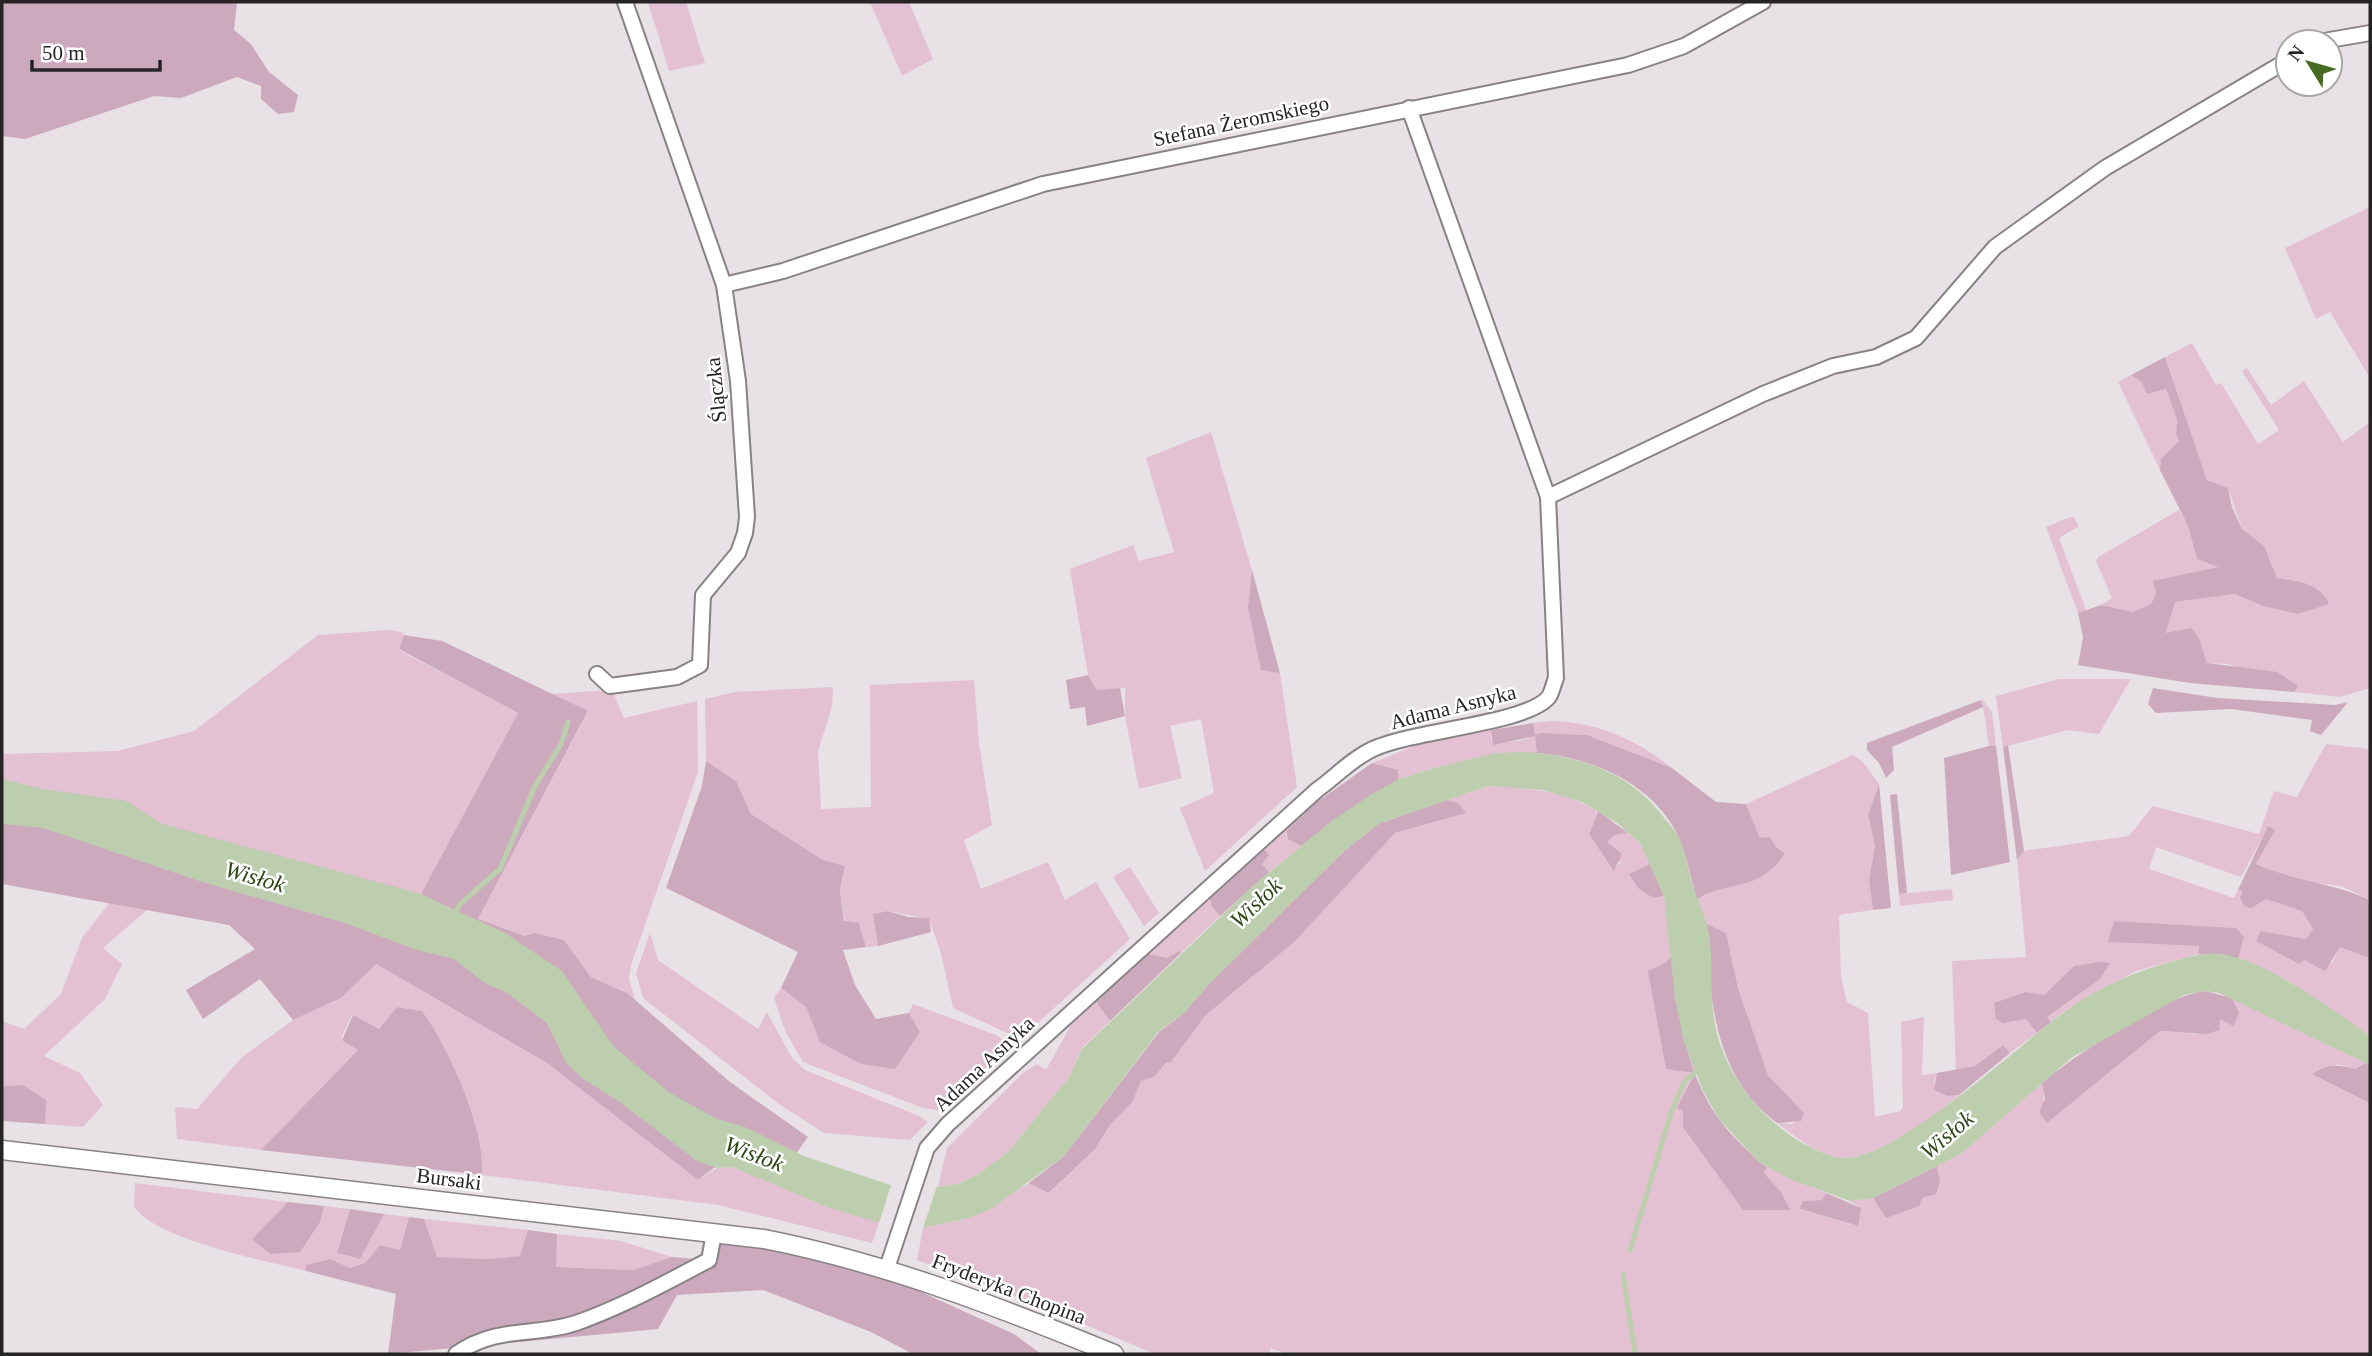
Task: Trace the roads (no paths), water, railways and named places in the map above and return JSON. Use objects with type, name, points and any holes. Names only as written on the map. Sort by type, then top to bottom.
[{"type":"street","name":"Ślączka","points":[[597,674],[610,686],[677,677],[701,666],[703,595],[738,553],[747,517],[738,381],[724,285],[625,2]]},
{"type":"street","name":"Stefana Żeromskiego","points":[[724,285],[783,271],[1043,184],[1409,108],[1558,81],[1643,61],[1684,46],[1763,2]]},
{"type":"street","points":[[2344,38],[2370,33]]},
{"type":"street","points":[[1548,497],[1763,394],[1833,366],[1877,357],[1916,338],[1995,247],[2101,171],[2274,68]]},
{"type":"street","name":"Adama Asnyka","points":[[890,1259],[928,1148],[948,1124],[1317,790],[1373,749],[1434,730],[1504,718],[1537,706],[1549,697],[1556,668],[1548,497],[1409,108]]},
{"type":"street","name":"Bursaki","points":[[2,1150],[47,1153],[764,1239],[839,1254],[890,1259]]},
{"type":"street","points":[[456,1354],[471,1343],[514,1331],[572,1324],[625,1303],[709,1260],[714,1234]]},
{"type":"street","name":"Fryderyka Chopina","points":[[890,1259],[1114,1354]]},
{"type":"water","name":"Wisłok","points":[[1526,752],[1567,758],[1604,770],[1637,790],[1675,830],[1709,933],[1713,1011],[1724,1054],[1734,1074],[1761,1111],[1796,1139],[1816,1150],[1836,1157],[1858,1156],[1887,1144],[1954,1100],[2067,1010],[2092,994],[2146,970],[2202,954],[2220,954],[2257,965],[2318,1000],[2370,1036],[2370,1065],[2219,993],[2205,991],[2184,995],[2071,1058],[1961,1154],[1873,1198],[1850,1201],[1792,1180],[1759,1162],[1719,1119],[1703,1091],[1684,1042],[1675,998],[1664,896],[1640,843],[1617,823],[1582,802],[1543,790],[1488,786],[1378,824],[1342,853],[1208,985],[1183,1014],[1158,1032],[1064,1156],[991,1209],[969,1218],[923,1228],[881,1223],[830,1208],[732,1167],[717,1168],[697,1161],[618,1101],[582,1078],[566,1063],[547,1023],[506,992],[486,984],[454,959],[414,949],[345,923],[199,881],[43,828],[2,824],[2,779],[42,789],[126,801],[162,824],[421,894],[505,933],[562,971],[614,1047],[670,1093],[717,1119],[745,1127],[804,1156],[893,1186],[938,1187],[958,1184],[979,1174],[1009,1151],[1069,1077],[1082,1049],[1255,884],[1332,821],[1399,779],[1495,753]]},
{"type":"waterway","points":[[455,915],[459,905],[500,869],[535,786],[561,744],[568,722]]},
{"type":"waterway","points":[[1630,1250],[1671,1113],[1684,1082],[1699,1069]]},
{"type":"waterway","points":[[1623,1274],[1635,1354]]}]
